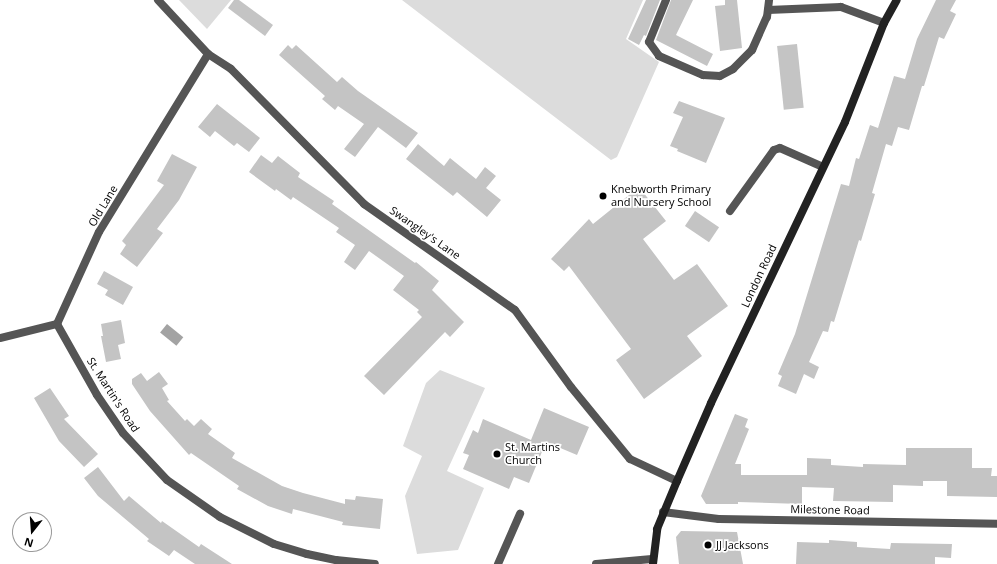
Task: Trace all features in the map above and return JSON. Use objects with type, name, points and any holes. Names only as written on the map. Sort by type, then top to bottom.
[{"type":"main road","name":"London Road","points":[[653,561],[657,529],[677,481],[711,403],[845,122],[884,23],[897,0]]},
{"type":"street","name":"Swangley's Lane","points":[[158,0],[208,54],[231,69],[364,204],[515,310],[572,387],[630,459],[677,481]]},
{"type":"street","points":[[666,0],[649,42],[659,56],[704,75],[720,76],[733,69],[752,50],[768,10],[769,0]]},
{"type":"street","points":[[768,10],[841,7],[884,23]]},
{"type":"street","name":"Old Lane","points":[[57,324],[99,232],[208,54]]},
{"type":"street","points":[[730,210],[774,150],[780,148],[823,167]]},
{"type":"street","points":[[0,338],[57,324]]},
{"type":"street","name":"St. Martin's Road","points":[[57,324],[97,395],[123,433],[145,459],[173,485],[220,517],[274,544],[329,559],[375,564]]},
{"type":"street","name":"Milestone Road","points":[[664,512],[719,519],[997,524]]},
{"type":"street","points":[[498,564],[520,514]]},
{"type":"street","points":[[596,564],[653,561]]},
{"type":"shaded area","points":[[179,0],[231,0],[207,29]]},
{"type":"shaded area","points":[[402,0],[643,0],[626,39],[659,62],[617,157],[611,160]]},
{"type":"shaded area","points":[[167,324],[183,337],[176,346],[160,333]]},
{"type":"shaded area","points":[[440,370],[485,388],[447,471],[484,488],[458,550],[417,554],[405,496],[422,456],[403,446],[426,383]]},
{"type":"building","points":[[234,0],[239,0],[273,25],[265,36],[228,8]]},
{"type":"building","points":[[646,0],[660,0],[646,36],[644,35],[639,45],[628,39]]},
{"type":"building","points":[[671,0],[693,0],[676,35],[713,54],[707,66],[656,40]]},
{"type":"building","points":[[725,0],[737,0],[742,48],[720,51],[715,6],[725,5]]},
{"type":"building","points":[[936,0],[956,0],[950,11],[956,14],[944,39],[939,37],[909,130],[898,127],[892,146],[886,144],[872,193],[875,194],[861,241],[859,240],[834,322],[831,321],[828,332],[823,331],[809,362],[819,367],[814,379],[804,374],[796,394],[778,386],[782,376],[778,374],[795,334],[841,184],[849,186],[856,158],[859,159],[870,125],[878,128],[894,76],[905,79],[917,39]]},
{"type":"building","points":[[797,44],[804,108],[784,110],[777,46]]},
{"type":"building","points":[[288,45],[292,49],[296,45],[337,82],[342,77],[358,91],[418,133],[406,148],[378,127],[355,157],[344,149],[364,124],[338,106],[335,110],[322,99],[325,96],[279,55]]},
{"type":"building","points":[[679,101],[725,118],[706,163],[677,151],[678,149],[670,146],[683,117],[673,113]]},
{"type":"building","points":[[217,104],[260,138],[249,152],[237,143],[234,146],[215,131],[210,137],[198,127]]},
{"type":"building","points":[[418,144],[444,166],[450,158],[476,179],[485,167],[496,176],[486,188],[501,200],[487,217],[457,192],[453,196],[406,159]]},
{"type":"building","points":[[172,154],[197,167],[179,200],[157,229],[163,233],[137,267],[120,254],[126,245],[122,241],[164,185],[157,181]]},
{"type":"building","points":[[261,155],[272,163],[278,156],[300,173],[298,177],[334,201],[332,204],[415,263],[416,262],[439,281],[432,290],[464,322],[450,337],[445,332],[384,395],[364,376],[422,317],[417,312],[419,310],[393,290],[404,276],[369,251],[355,270],[344,262],[355,245],[336,232],[339,228],[293,197],[291,200],[276,189],[275,191],[249,172]]},
{"type":"building","points":[[639,187],[666,221],[643,239],[674,280],[697,264],[728,306],[687,336],[702,356],[644,399],[616,360],[631,349],[569,266],[564,271],[551,259],[589,219],[593,224]]},
{"type":"building","points":[[695,211],[719,227],[709,242],[685,226]]},
{"type":"building","points":[[104,271],[133,287],[123,305],[105,295],[108,290],[97,284]]},
{"type":"building","points":[[121,320],[125,343],[118,345],[121,359],[106,362],[101,336],[103,336],[101,324]]},
{"type":"building","points":[[159,372],[168,384],[162,388],[169,400],[167,401],[185,421],[187,419],[194,426],[201,419],[212,429],[208,434],[235,453],[232,458],[282,486],[303,493],[345,504],[345,499],[355,500],[356,496],[383,499],[380,529],[342,525],[343,522],[293,509],[292,514],[268,506],[237,489],[239,486],[191,453],[189,455],[150,411],[132,384],[132,379],[141,373],[147,381]]},
{"type":"building","points":[[50,388],[69,416],[64,419],[98,454],[84,467],[59,441],[34,398]]},
{"type":"building","name":"St. Martins Church","points":[[544,408],[589,427],[577,455],[546,442],[529,483],[514,477],[509,489],[463,469],[469,455],[463,453],[473,430],[478,433],[483,419],[531,440]]},
{"type":"building","points":[[735,414],[748,419],[745,427],[749,429],[735,464],[741,464],[741,475],[807,475],[807,458],[831,459],[831,465],[863,467],[863,464],[906,465],[906,448],[972,448],[972,468],[992,468],[991,476],[997,476],[997,497],[947,496],[947,481],[923,481],[923,486],[893,485],[893,502],[833,501],[834,488],[802,487],[802,504],[738,502],[738,504],[706,504],[701,496]]},
{"type":"building","points":[[98,467],[124,501],[129,496],[161,523],[162,521],[199,547],[201,544],[232,564],[195,564],[174,550],[169,556],[147,541],[149,539],[98,496],[84,478]]},
{"type":"building","name":"JJ Jacksons","points":[[681,531],[737,532],[743,564],[679,564],[676,537]]},
{"type":"building","points":[[829,540],[857,542],[857,547],[890,549],[891,543],[952,544],[951,558],[935,557],[935,564],[796,564],[797,542],[829,543]]},
{"type":"place","name":"Knebworth Primary and Nursery School","points":[[603,196]]},
{"type":"place","name":"St. Martins Church","points":[[497,454]]},
{"type":"place","name":"JJ Jacksons","points":[[708,545]]}]
